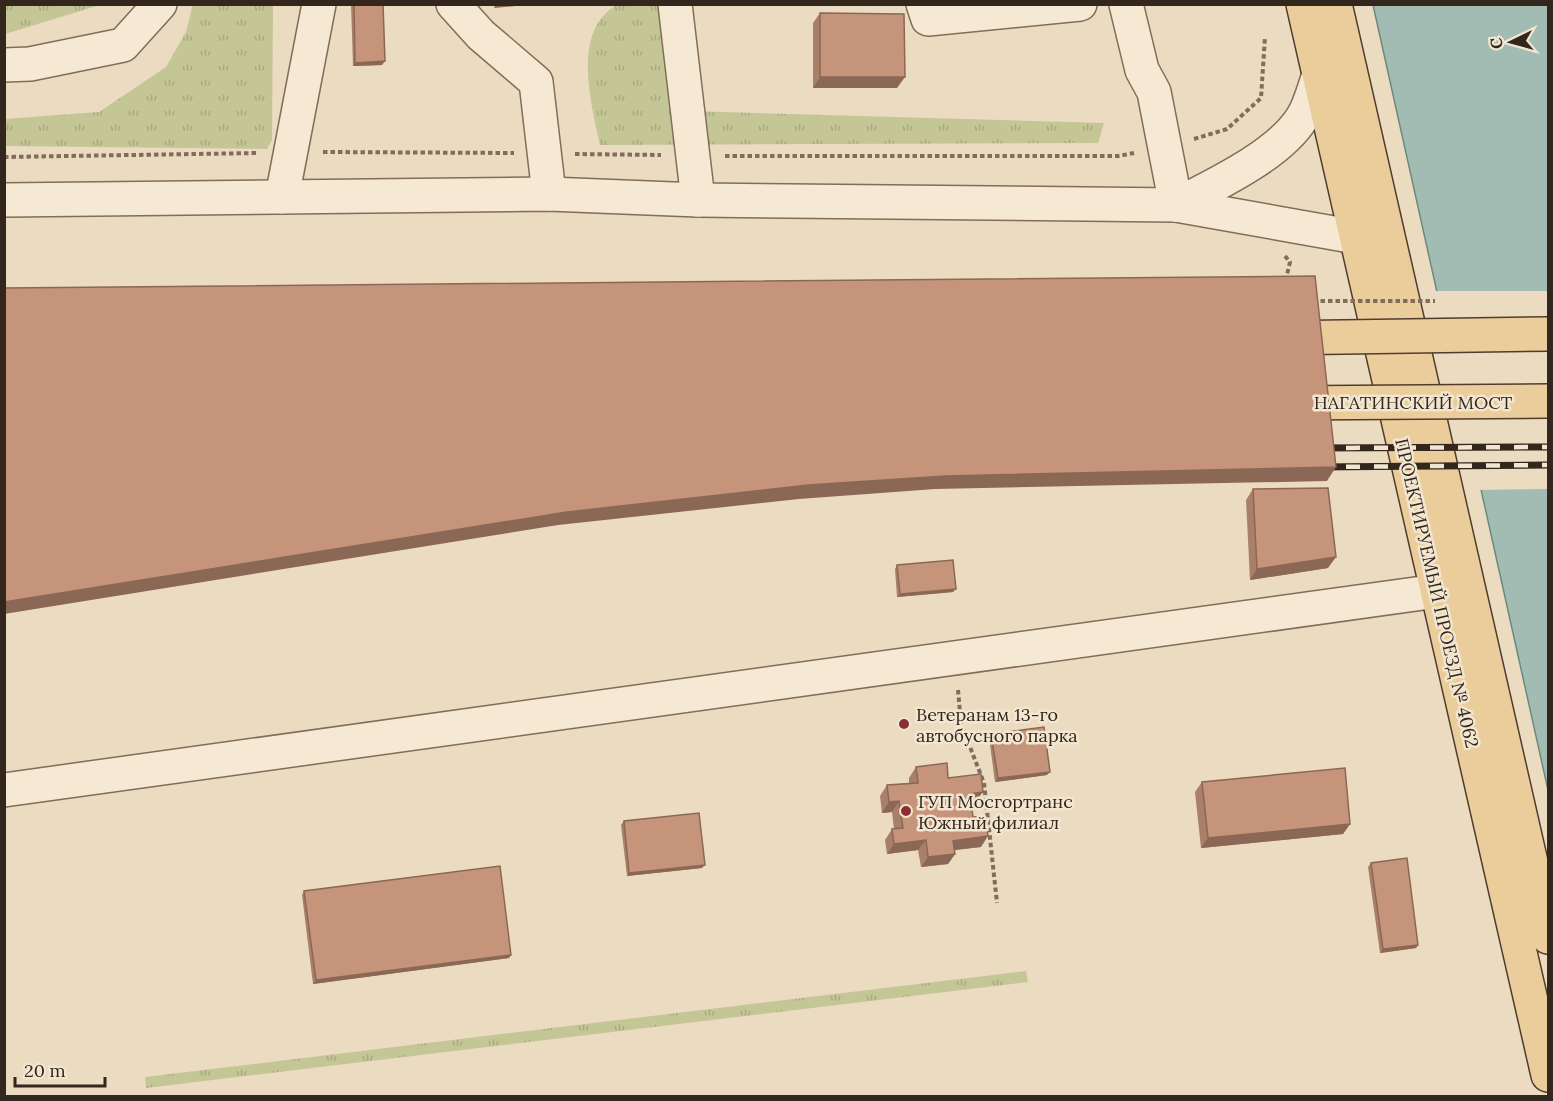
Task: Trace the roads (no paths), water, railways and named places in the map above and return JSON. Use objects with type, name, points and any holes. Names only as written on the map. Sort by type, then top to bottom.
[{"type":"main road","name":"ПРОЕКТИРУЕМЫЙ ПРОЕЗД № 4062","points":[[1303,4],[1356,237],[1548,937]]},
{"type":"main road","name":"ПРОЕКТИРУЕМЫЙ ПРОЕЗД № 4062","points":[[1335,4],[1374,175],[1548,1075]]},
{"type":"main road","points":[[1241,338],[1548,333]]},
{"type":"main road","name":"НАГАТИНСКИЙ МОСТ","points":[[1252,403],[1548,401]]},
{"type":"street","points":[[4,65],[30,64],[123,45],[160,4]]},
{"type":"street","points":[[282,196],[319,4]]},
{"type":"street","points":[[453,4],[481,35],[536,82],[549,194]]},
{"type":"street","points":[[675,4],[698,200]]},
{"type":"street","points":[[923,4],[928,19],[1080,4]]},
{"type":"street","points":[[1126,4],[1142,70],[1154,92],[1176,205]]},
{"type":"street","points":[[1176,205],[1233,176],[1288,136],[1303,117],[1319,75]]},
{"type":"street","points":[[1288,136],[1335,147],[1374,175]]},
{"type":"street","points":[[4,200],[549,194],[698,200],[1176,205],[1356,237]]},
{"type":"street","points":[[4,790],[1453,590]]},
{"type":"water","points":[[1373,5],[1548,5],[1548,790]]},
{"type":"railway","points":[[1318,448],[1548,447]]},
{"type":"railway","points":[[1318,467],[1548,465]]},
{"type":"place","name":"Ветеранам 13-го автобусного парка","points":[[904,724]]},
{"type":"place","name":"ГУП Мосгортранс Южный филиал","points":[[906,811]]}]
